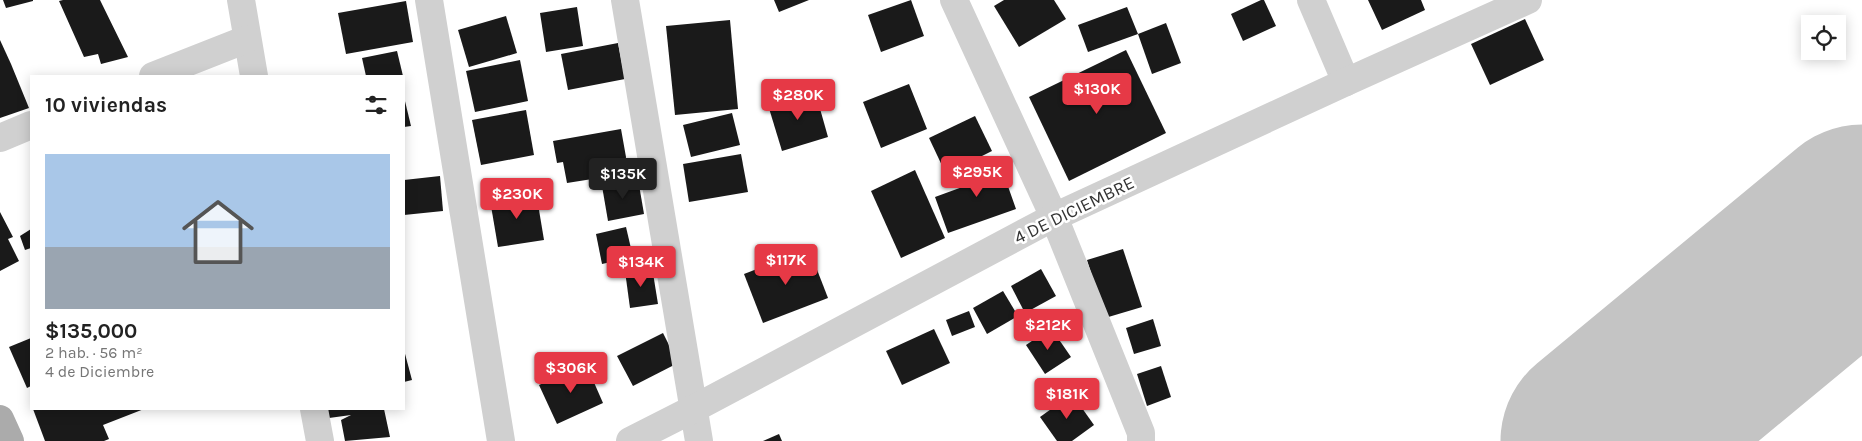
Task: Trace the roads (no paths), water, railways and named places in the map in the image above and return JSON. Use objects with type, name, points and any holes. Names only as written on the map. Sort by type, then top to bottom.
[{"type":"main road","points":[[0,419],[10,441]]},
{"type":"street","points":[[241,0],[254,75]]},
{"type":"street","points":[[429,0],[501,441]]},
{"type":"street","points":[[625,0],[695,408],[699,441]]},
{"type":"street","points":[[954,0],[1054,218],[1141,433],[1141,441]]},
{"type":"street","points":[[1311,0],[1346,82]]},
{"type":"street","name":"4 DE DICIEMBRE","points":[[630,441],[1054,218],[1346,82],[1528,0]]},
{"type":"street","points":[[155,75],[247,38]]},
{"type":"street","points":[[0,138],[30,125]]},
{"type":"street","points":[[314,410],[320,441]]}]
